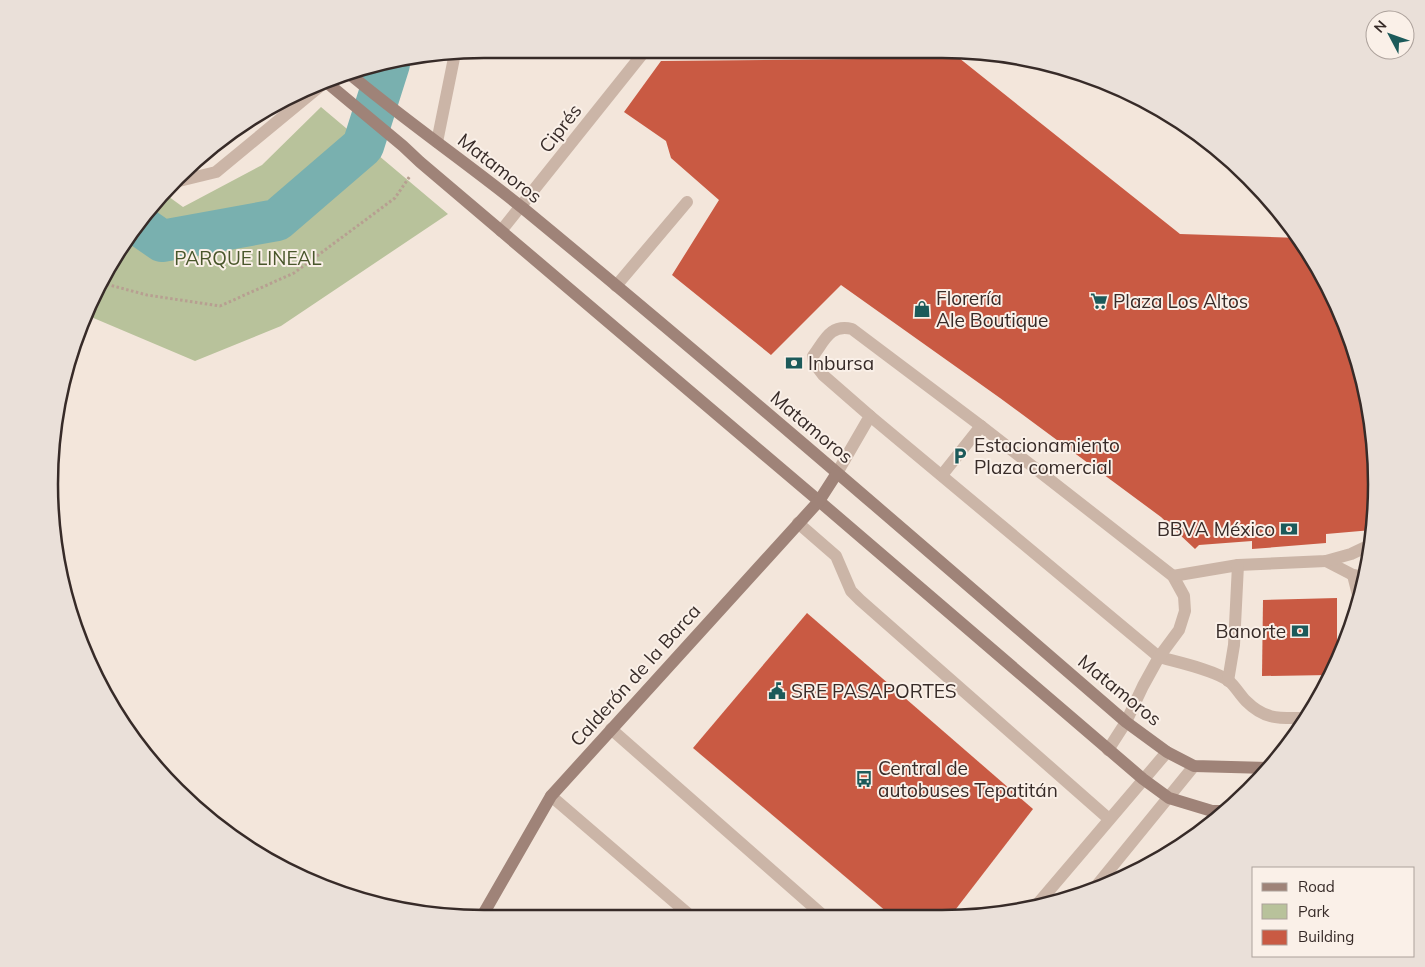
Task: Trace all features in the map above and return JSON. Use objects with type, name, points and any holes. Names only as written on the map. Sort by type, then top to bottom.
[{"type":"street","points":[[437,142],[454,58]]},
{"type":"street","name":"Ciprés","points":[[501,231],[639,58]]},
{"type":"street","name":"Matamoros","points":[[354,78],[521,207],[616,286],[1126,722],[1167,752],[1194,766],[1259,768]]},
{"type":"street","points":[[330,86],[819,501],[1142,779],[1169,798],[1213,811]]},
{"type":"street","points":[[185,180],[216,172],[310,94]]},
{"type":"street","points":[[616,286],[687,202]]},
{"type":"street","points":[[1108,750],[1126,722],[1159,657],[1179,630],[1185,611],[1184,596],[1173,576],[981,426],[852,329],[843,327],[834,329],[813,356],[814,363],[823,375],[870,416],[1159,657],[1203,669],[1228,681],[1248,703],[1263,715],[1275,718],[1297,718]]},
{"type":"street","points":[[837,473],[870,416]]},
{"type":"street","points":[[942,475],[981,426]]},
{"type":"street","name":"Calderón de la Barca","points":[[487,910],[551,796],[819,501],[837,473]]},
{"type":"street","points":[[798,523],[836,556],[851,591],[860,600],[1109,819]]},
{"type":"street","points":[[1173,576],[1238,565],[1326,562],[1362,548]]},
{"type":"street","points":[[1326,562],[1357,575]]},
{"type":"street","points":[[1228,681],[1234,645],[1238,565]]},
{"type":"street","points":[[611,729],[817,910]]},
{"type":"street","points":[[1044,897],[1142,779],[1167,752]]},
{"type":"street","points":[[1103,878],[1194,766]]},
{"type":"street","points":[[551,796],[684,910]]},
{"type":"path","points":[[107,284],[147,295],[220,306],[294,273],[395,198],[420,162]]},
{"type":"green space","name":"PARQUE LINEAL","points":[[321,107],[448,214],[281,326],[195,361],[91,317],[101,295],[129,247],[169,197],[183,207],[262,165]]},
{"type":"building","name":"Plaza Los Altos","points":[[959,58],[1180,234],[1289,238],[1324,295],[1335,320],[1353,373],[1364,428],[1367,456],[1368,484],[1365,531],[1326,534],[1326,543],[1252,549],[1252,541],[1199,545],[1195,549],[1161,517],[1000,398],[841,285],[771,355],[672,275],[719,200],[671,158],[666,141],[624,112],[661,61]]},
{"type":"building","name":"Banorte","points":[[1337,598],[1337,642],[1322,675],[1262,676],[1263,600]]},
{"type":"building","name":"Central de autobuses Tepatitán","points":[[807,613],[1033,809],[956,909],[885,910],[693,748]]},
{"type":"waterway","points":[[143,228],[162,241],[277,220],[363,146],[387,69]]},
{"type":"place","name":"Plaza Los Altos","points":[[1099,301]]},
{"type":"place","name":"Florería Ale Boutique","points":[[922,309]]},
{"type":"place","name":"Inbursa","points":[[794,363]]},
{"type":"place","name":"Estacionamiento Plaza comercial","points":[[960,456]]},
{"type":"place","name":"BBVA México","points":[[1289,529]]},
{"type":"place","name":"Banorte","points":[[1300,631]]},
{"type":"place","name":"SRE PASAPORTES","points":[[777,691]]},
{"type":"place","name":"Central de autobuses Tepatitán","points":[[864,779]]}]
